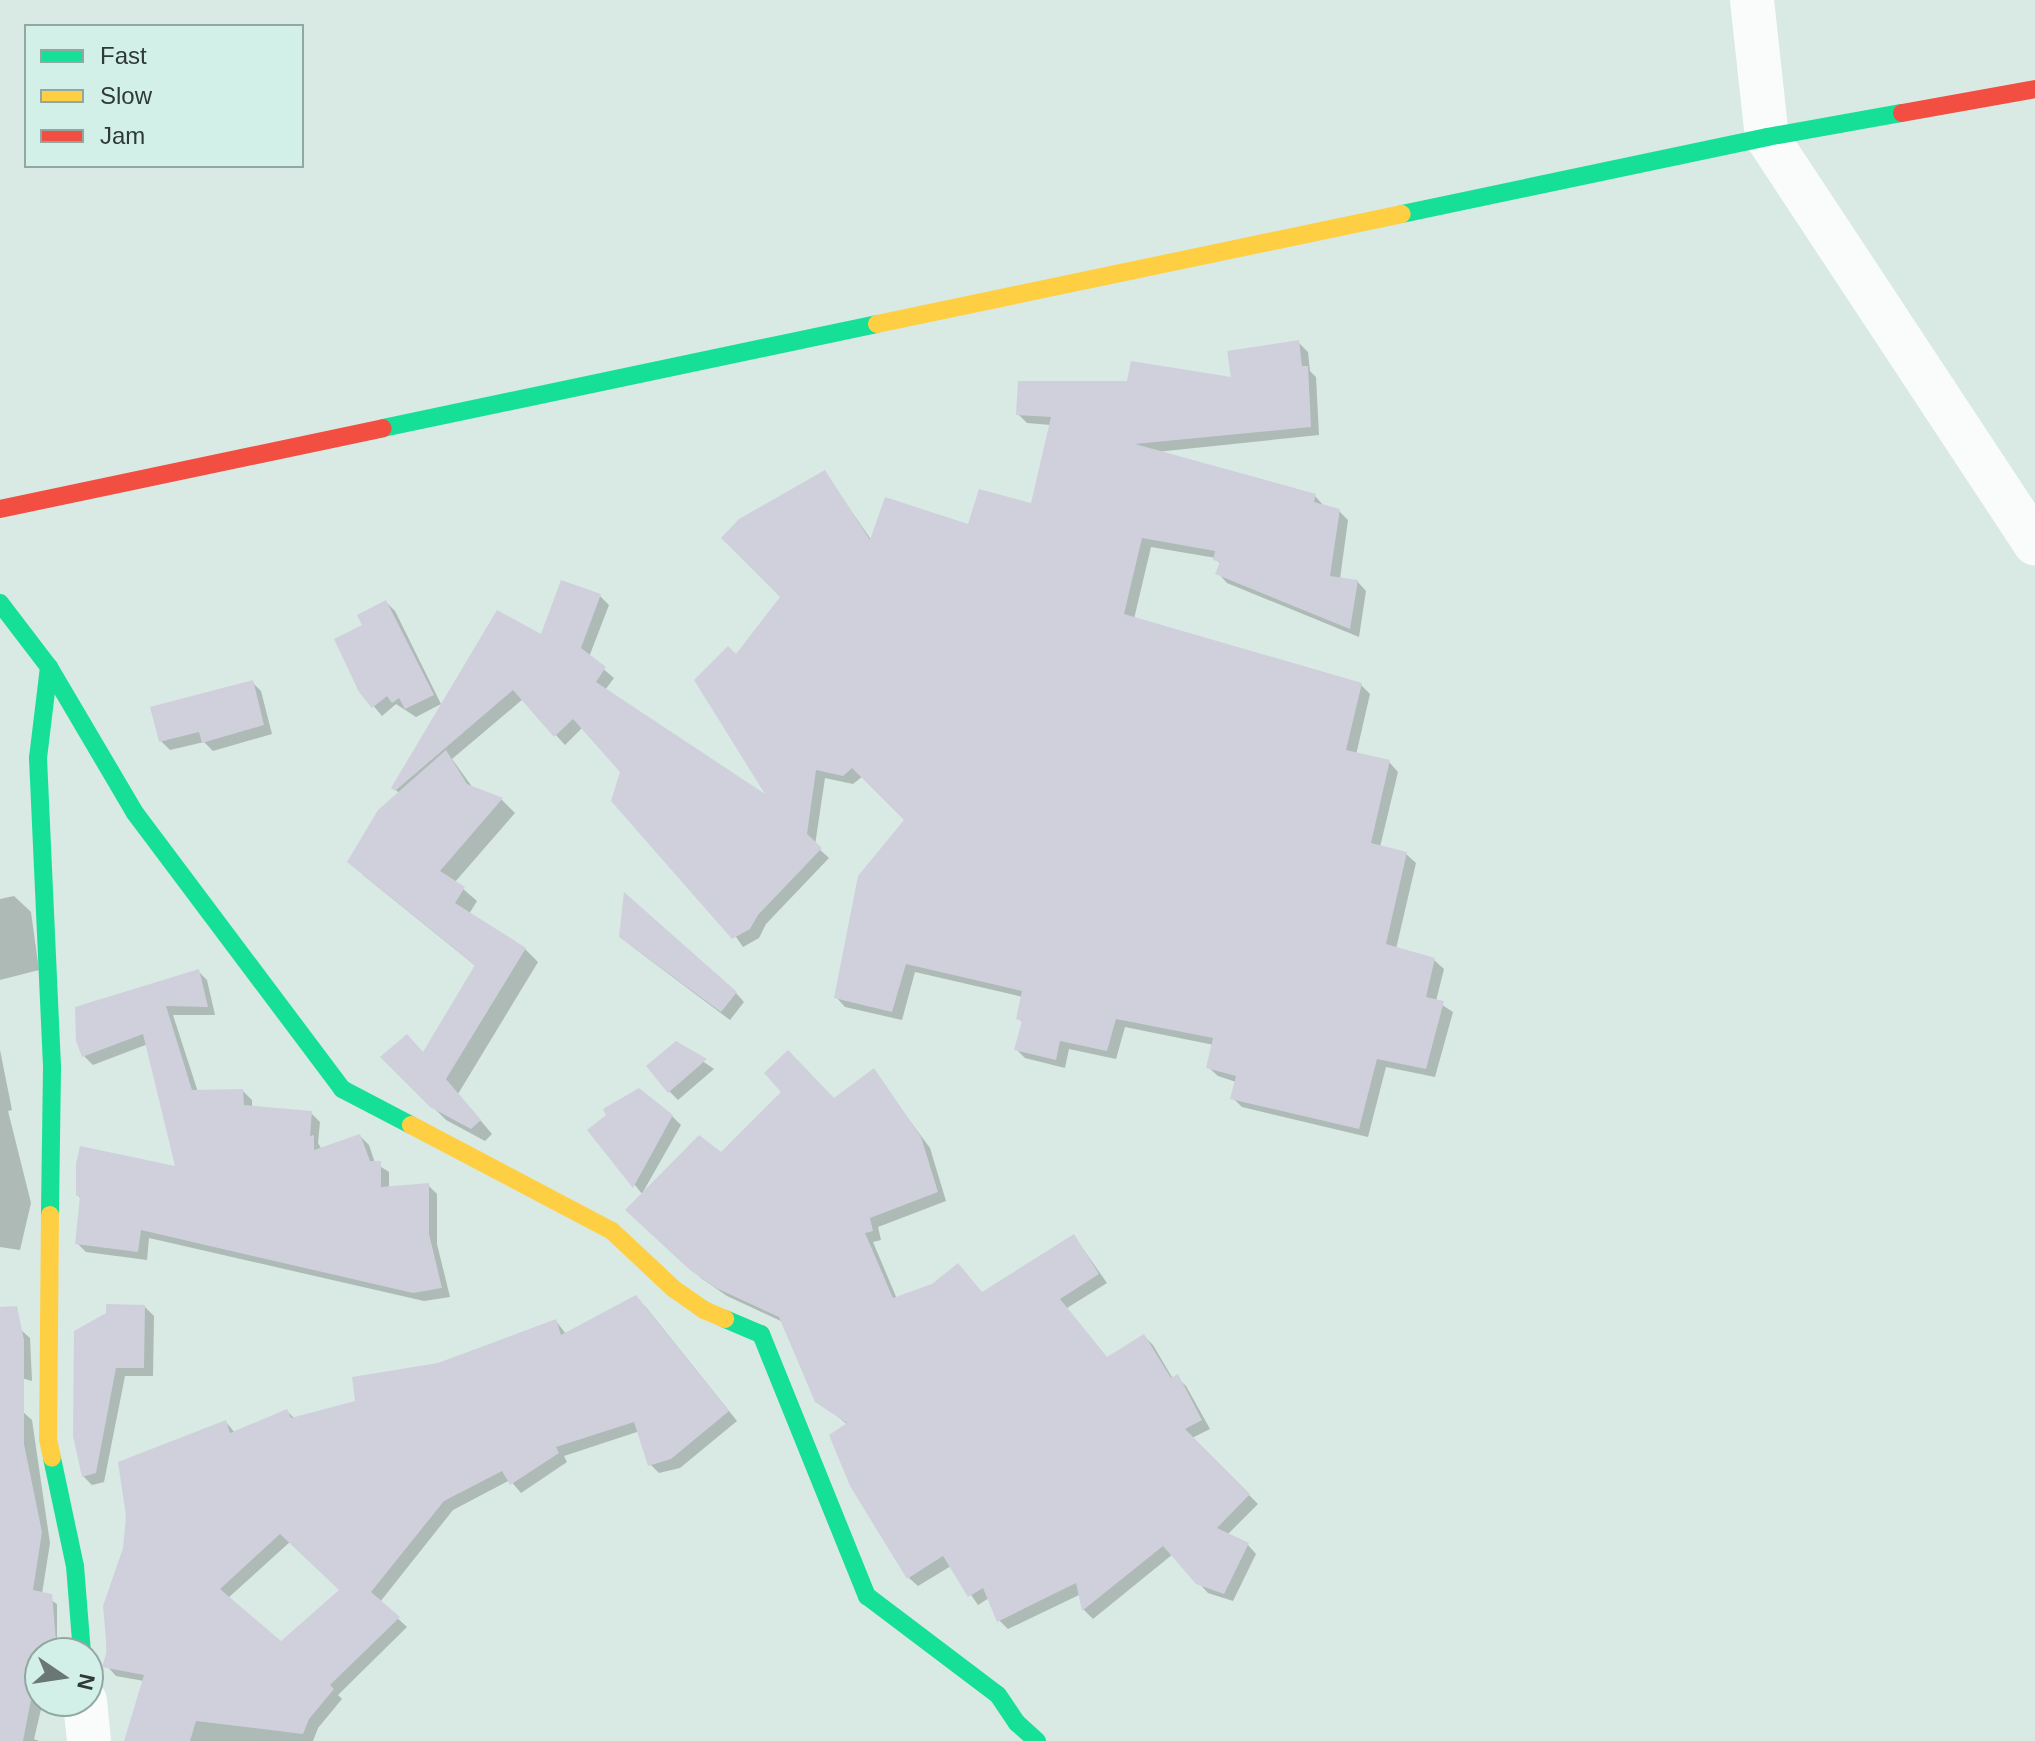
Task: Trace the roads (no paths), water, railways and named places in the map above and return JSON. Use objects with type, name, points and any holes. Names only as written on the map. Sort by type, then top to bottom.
[{"type":"street","points":[[1752,0],[1767,137],[2035,544]]},
{"type":"street","points":[[0,509],[1767,137],[2035,89]]},
{"type":"street","points":[[0,603],[49,667],[135,813],[342,1089],[612,1231],[674,1289],[704,1310],[761,1334],[867,1596],[998,1695],[1017,1723],[1037,1741]]},
{"type":"street","points":[[49,667],[38,758],[52,1068],[48,1439],[75,1566],[81,1637]]},
{"type":"street","points":[[87,1717],[89,1741]]}]
